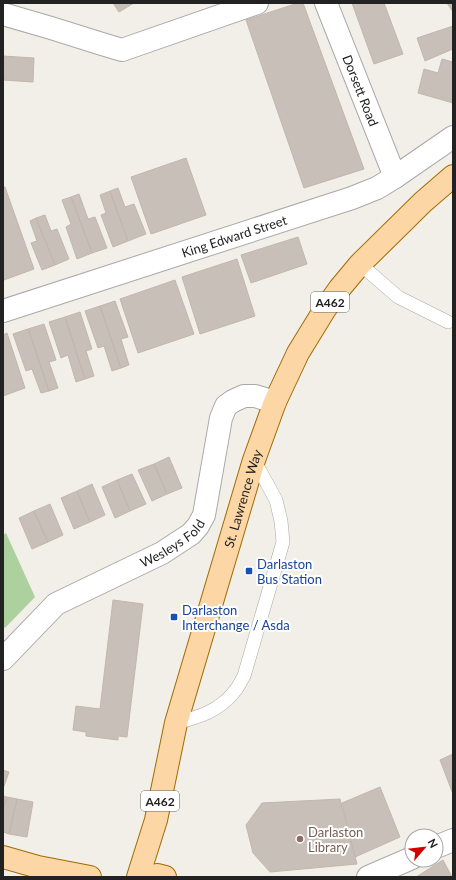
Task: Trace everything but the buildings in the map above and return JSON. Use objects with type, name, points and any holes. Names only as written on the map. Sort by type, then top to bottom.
[{"type":"main road","name":"St. Lawrence Way","points":[[138,877],[156,820],[176,723],[254,460],[275,402],[298,353],[340,288],[360,264],[423,202],[453,176]]},
{"type":"main road","points":[[3,857],[38,867],[90,877]]},
{"type":"main road","points":[[151,877],[157,875],[165,877]]},
{"type":"street","points":[[3,14],[122,50],[257,3]]},
{"type":"street","name":"Dorsett Road","points":[[326,3],[395,177]]},
{"type":"street","name":"King Edward Street","points":[[3,311],[352,198],[377,188],[453,137]]},
{"type":"street","name":"Wesleys Fold","points":[[3,659],[56,604],[162,553],[191,534],[198,526],[204,514],[222,418],[226,406],[244,396],[255,396],[275,402]]},
{"type":"street","points":[[368,877],[404,861]]},
{"type":"lane","points":[[360,264],[398,297],[448,322]]},
{"type":"lane","points":[[176,723],[197,718],[217,708],[234,692],[244,676],[283,542],[281,520],[276,500],[254,460]]},
{"type":"green space","points":[[6,533],[35,597],[5,628],[3,626],[3,535]]},
{"type":"place","name":"Darlaston Bus Station","points":[[249,571]]},
{"type":"place","name":"Darlaston Interchange / Asda","points":[[174,617]]},
{"type":"place","name":"Darlaston Library","points":[[300,839]]}]
